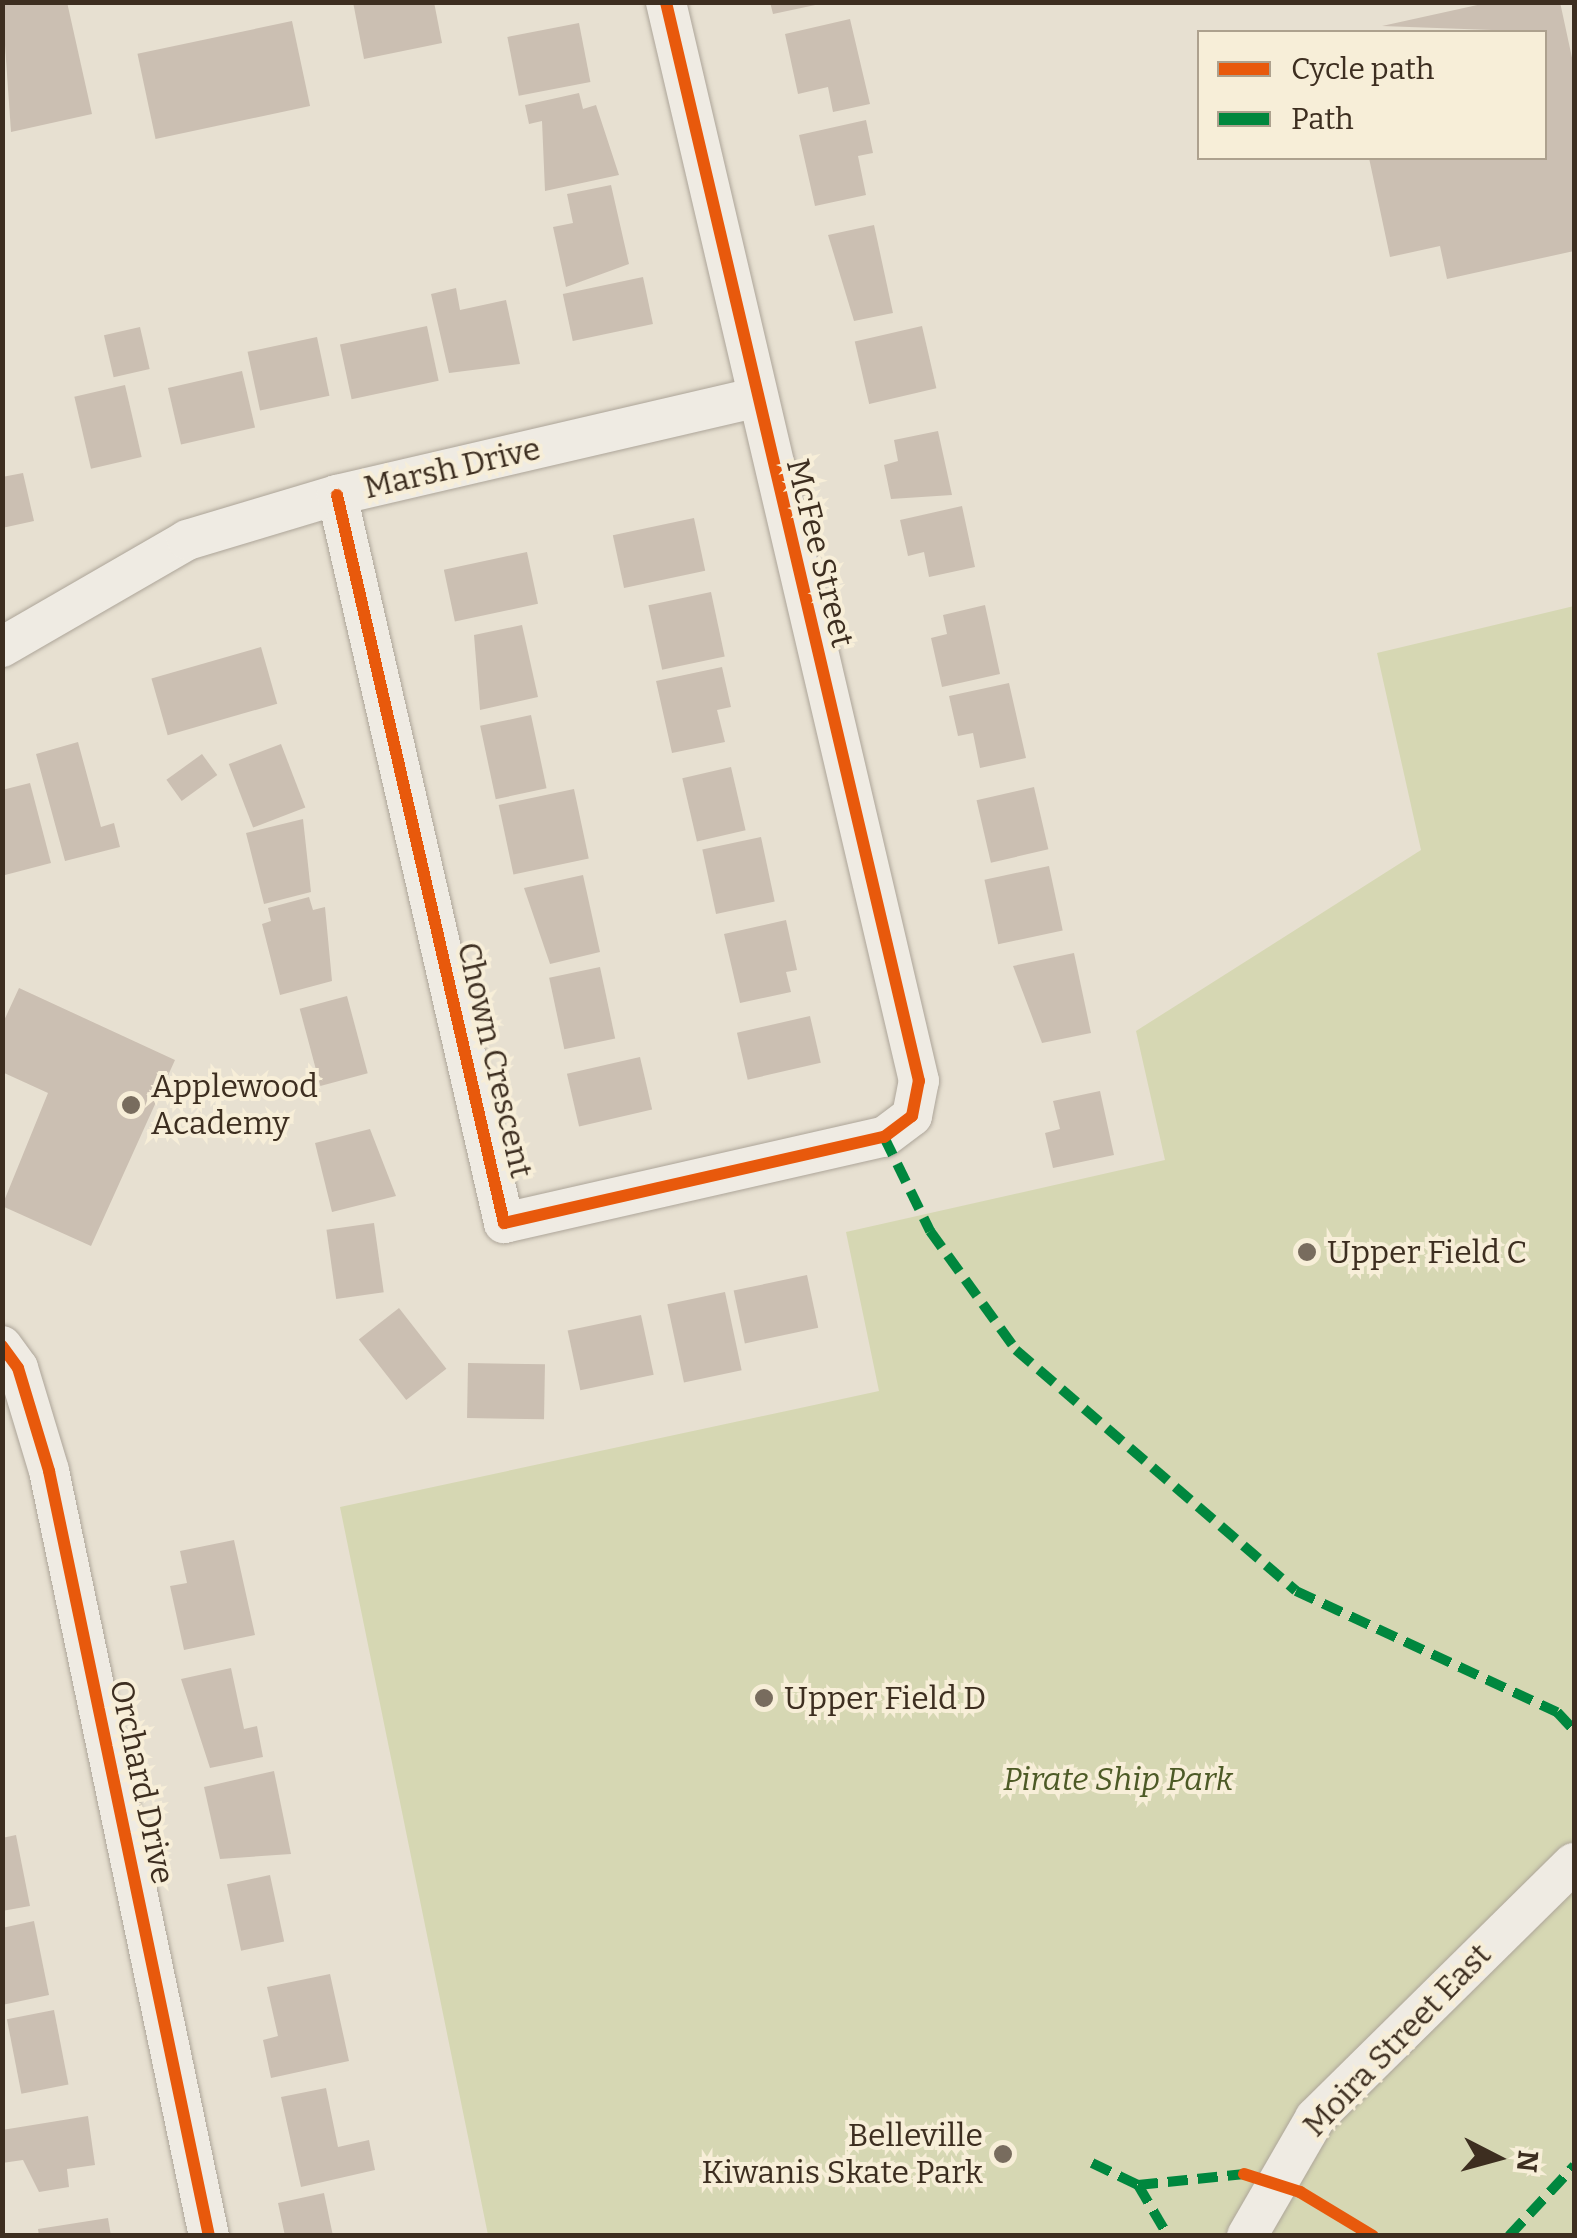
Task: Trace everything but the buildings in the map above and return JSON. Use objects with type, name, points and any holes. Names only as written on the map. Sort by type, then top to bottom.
[{"type":"street","name":"McFee Street","points":[[666,2],[752,398],[915,1062],[912,1116]]},
{"type":"street","name":"Marsh Drive","points":[[2,647],[187,540],[336,495],[752,398]]},
{"type":"street","name":"Chown Crescent","points":[[336,495],[504,1223],[884,1136],[912,1116]]},
{"type":"street","name":"Orchard Drive","points":[[2,1346],[18,1368],[49,1471],[208,2236]]},
{"type":"street","name":"Moira Street East","points":[[1247,2236],[1315,2118],[1574,1864]]},
{"type":"green space","name":"Pirate Ship Park","points":[[1574,606],[1574,2235],[488,2235],[340,1507],[879,1391],[846,1232],[1165,1160],[1136,1031],[1421,850],[1377,653]]},
{"type":"marked path","points":[[884,1137],[930,1231],[1016,1350],[1296,1591],[1557,1712],[1574,1730]]},
{"type":"marked path","points":[[1092,2163],[1138,2185],[1244,2174]]},
{"type":"marked path","points":[[1509,2236],[1574,2166]]},
{"type":"marked path","points":[[1138,2185],[1168,2236]]},
{"type":"cycle path","points":[[337,495],[504,1223],[884,1137],[912,1116],[919,1081],[666,2]]},
{"type":"cycle path","points":[[2,1346],[18,1368],[49,1471],[209,2236]]},
{"type":"cycle path","points":[[1244,2174],[1300,2192],[1373,2236]]},
{"type":"place","name":"Applewood Academy","points":[[131,1105]]},
{"type":"place","name":"Upper Field C","points":[[1307,1252]]},
{"type":"place","name":"Upper Field D","points":[[764,1698]]},
{"type":"place","name":"Belleville Kiwanis Skate Park","points":[[1003,2154]]}]
